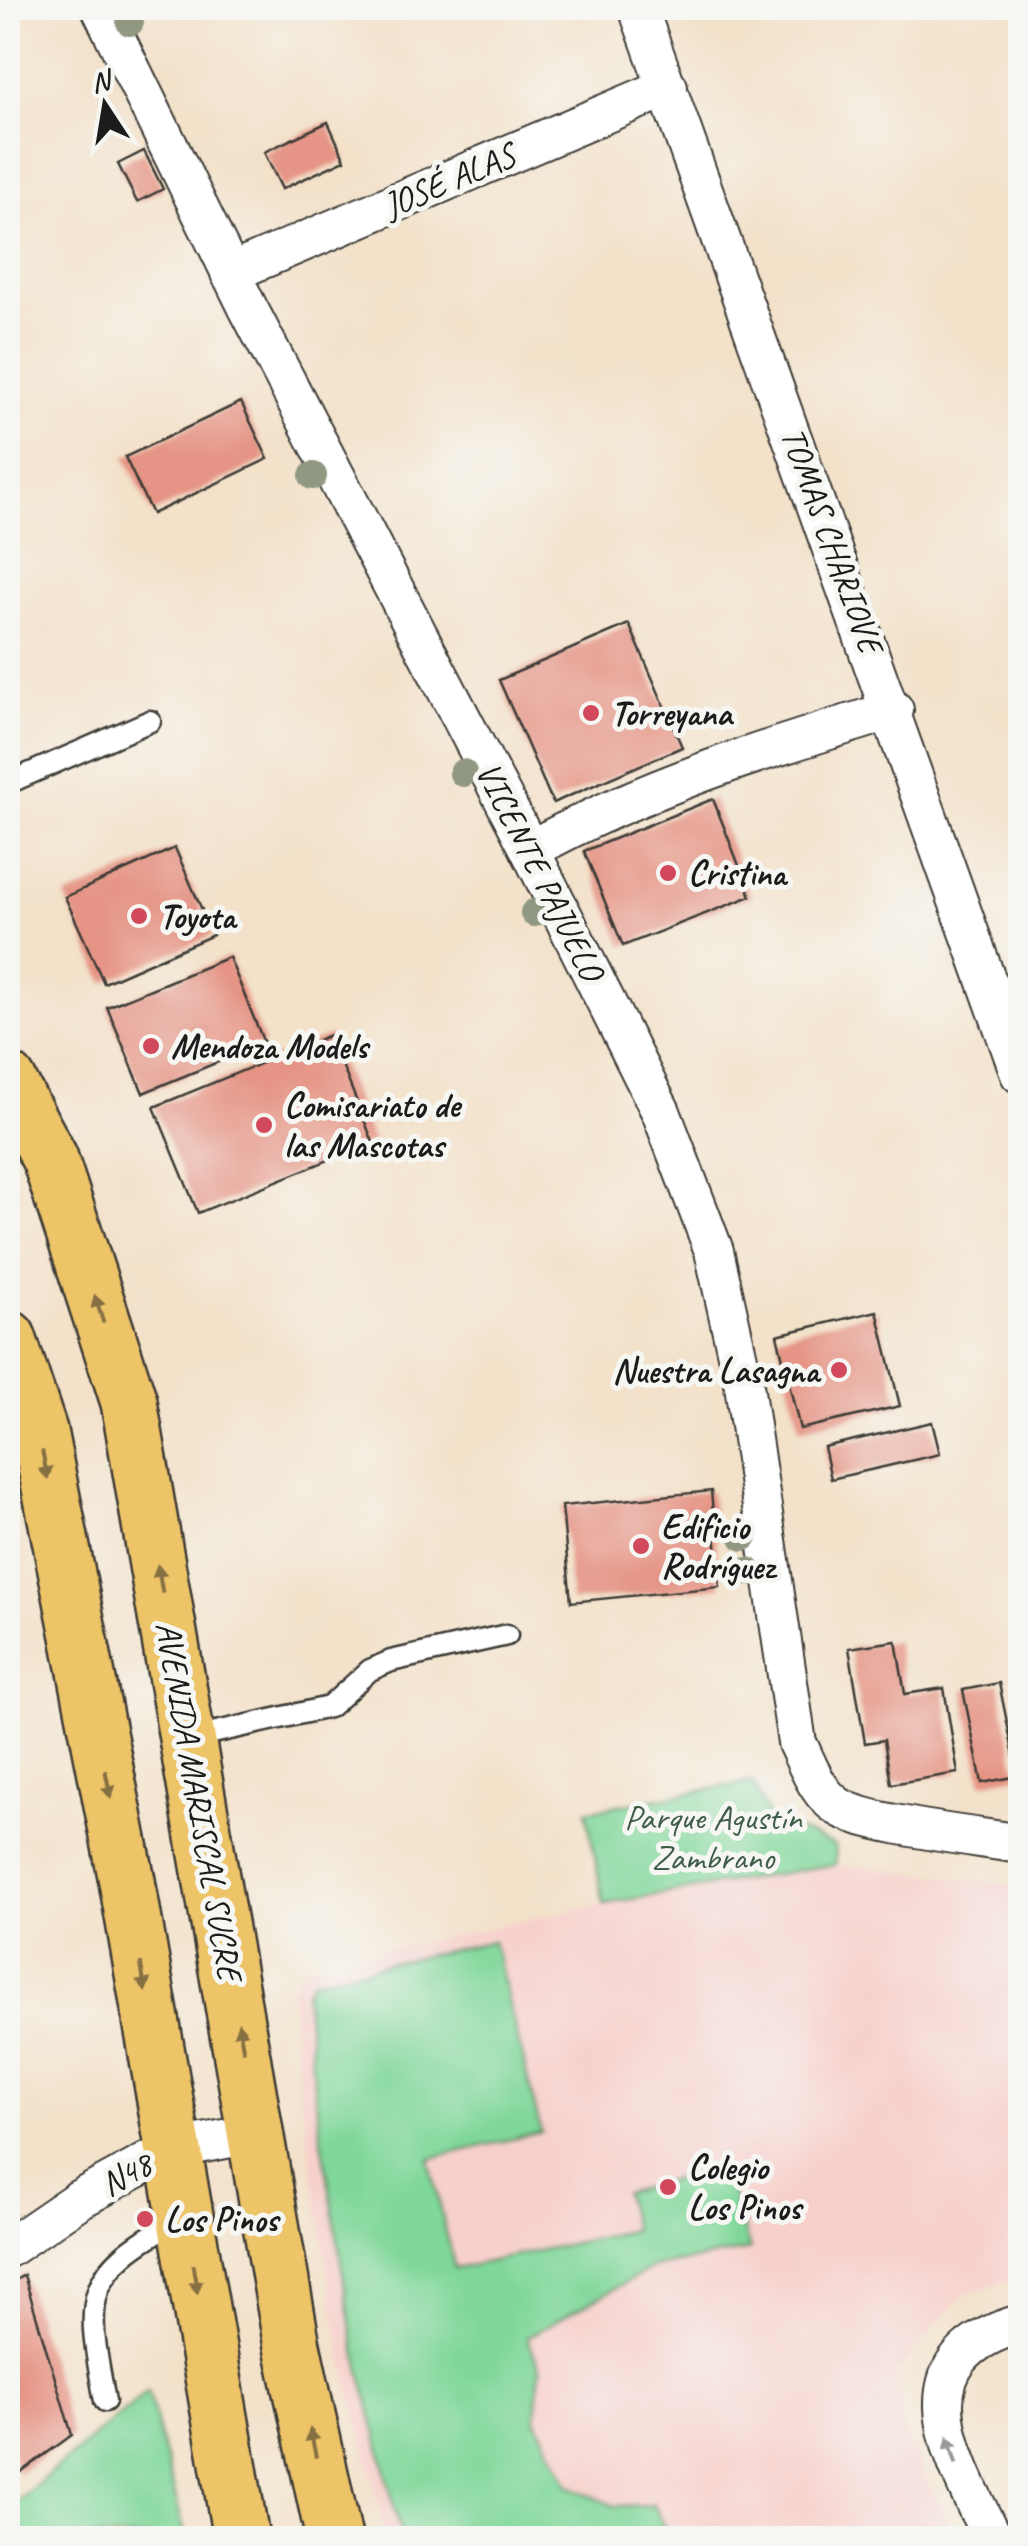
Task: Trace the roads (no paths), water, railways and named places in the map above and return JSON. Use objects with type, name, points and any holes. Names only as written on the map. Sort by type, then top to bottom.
[{"type":"main road","name":"AVENIDA MARISCAL SUCRE","points":[[8,1081],[50,1159],[129,1402],[292,2346],[334,2538]]},
{"type":"main road","points":[[8,1338],[43,1450],[128,1881],[241,2538]]},
{"type":"street","name":"VICENTE PAJUELO","points":[[101,8],[230,274],[530,850],[661,1112],[714,1251],[744,1385],[797,1743],[820,1789],[839,1807],[864,1816],[1020,1844]]},
{"type":"street","name":"TOMAS CHARIOVE","points":[[638,8],[894,710],[1020,1074]]},
{"type":"street","name":"JOSÉ ALAS","points":[[230,274],[668,87]]},
{"type":"street","points":[[530,850],[623,802],[697,772],[894,710]]},
{"type":"street","name":"N48","points":[[8,2248],[78,2200],[172,2149],[258,2132]]},
{"type":"street","points":[[992,2538],[955,2463],[941,2413],[953,2366],[989,2333],[1020,2324]]},
{"type":"lane","points":[[8,783],[150,721]]},
{"type":"lane","points":[[188,1738],[329,1707],[370,1670],[391,1661],[507,1635]]},
{"type":"lane","points":[[105,2401],[90,2320],[94,2296],[134,2244],[184,2216]]},
{"type":"place","name":"Torreyana","points":[[591,713]]},
{"type":"place","name":"Cristina","points":[[668,873]]},
{"type":"place","name":"Toyota","points":[[139,916]]},
{"type":"place","name":"Mendoza Models","points":[[151,1046]]},
{"type":"place","name":"Comisariato de las Mascotas","points":[[264,1125]]},
{"type":"place","name":"Nuestra Lasagna","points":[[839,1370]]},
{"type":"place","name":"Edificio Rodríguez","points":[[641,1546]]},
{"type":"place","name":"Colegio Los Pinos","points":[[668,2187]]},
{"type":"place","name":"Los Pinos","points":[[145,2219]]},
{"type":"park label","name":"Parque Agustín Zambrano","points":[[713,1837]]}]
